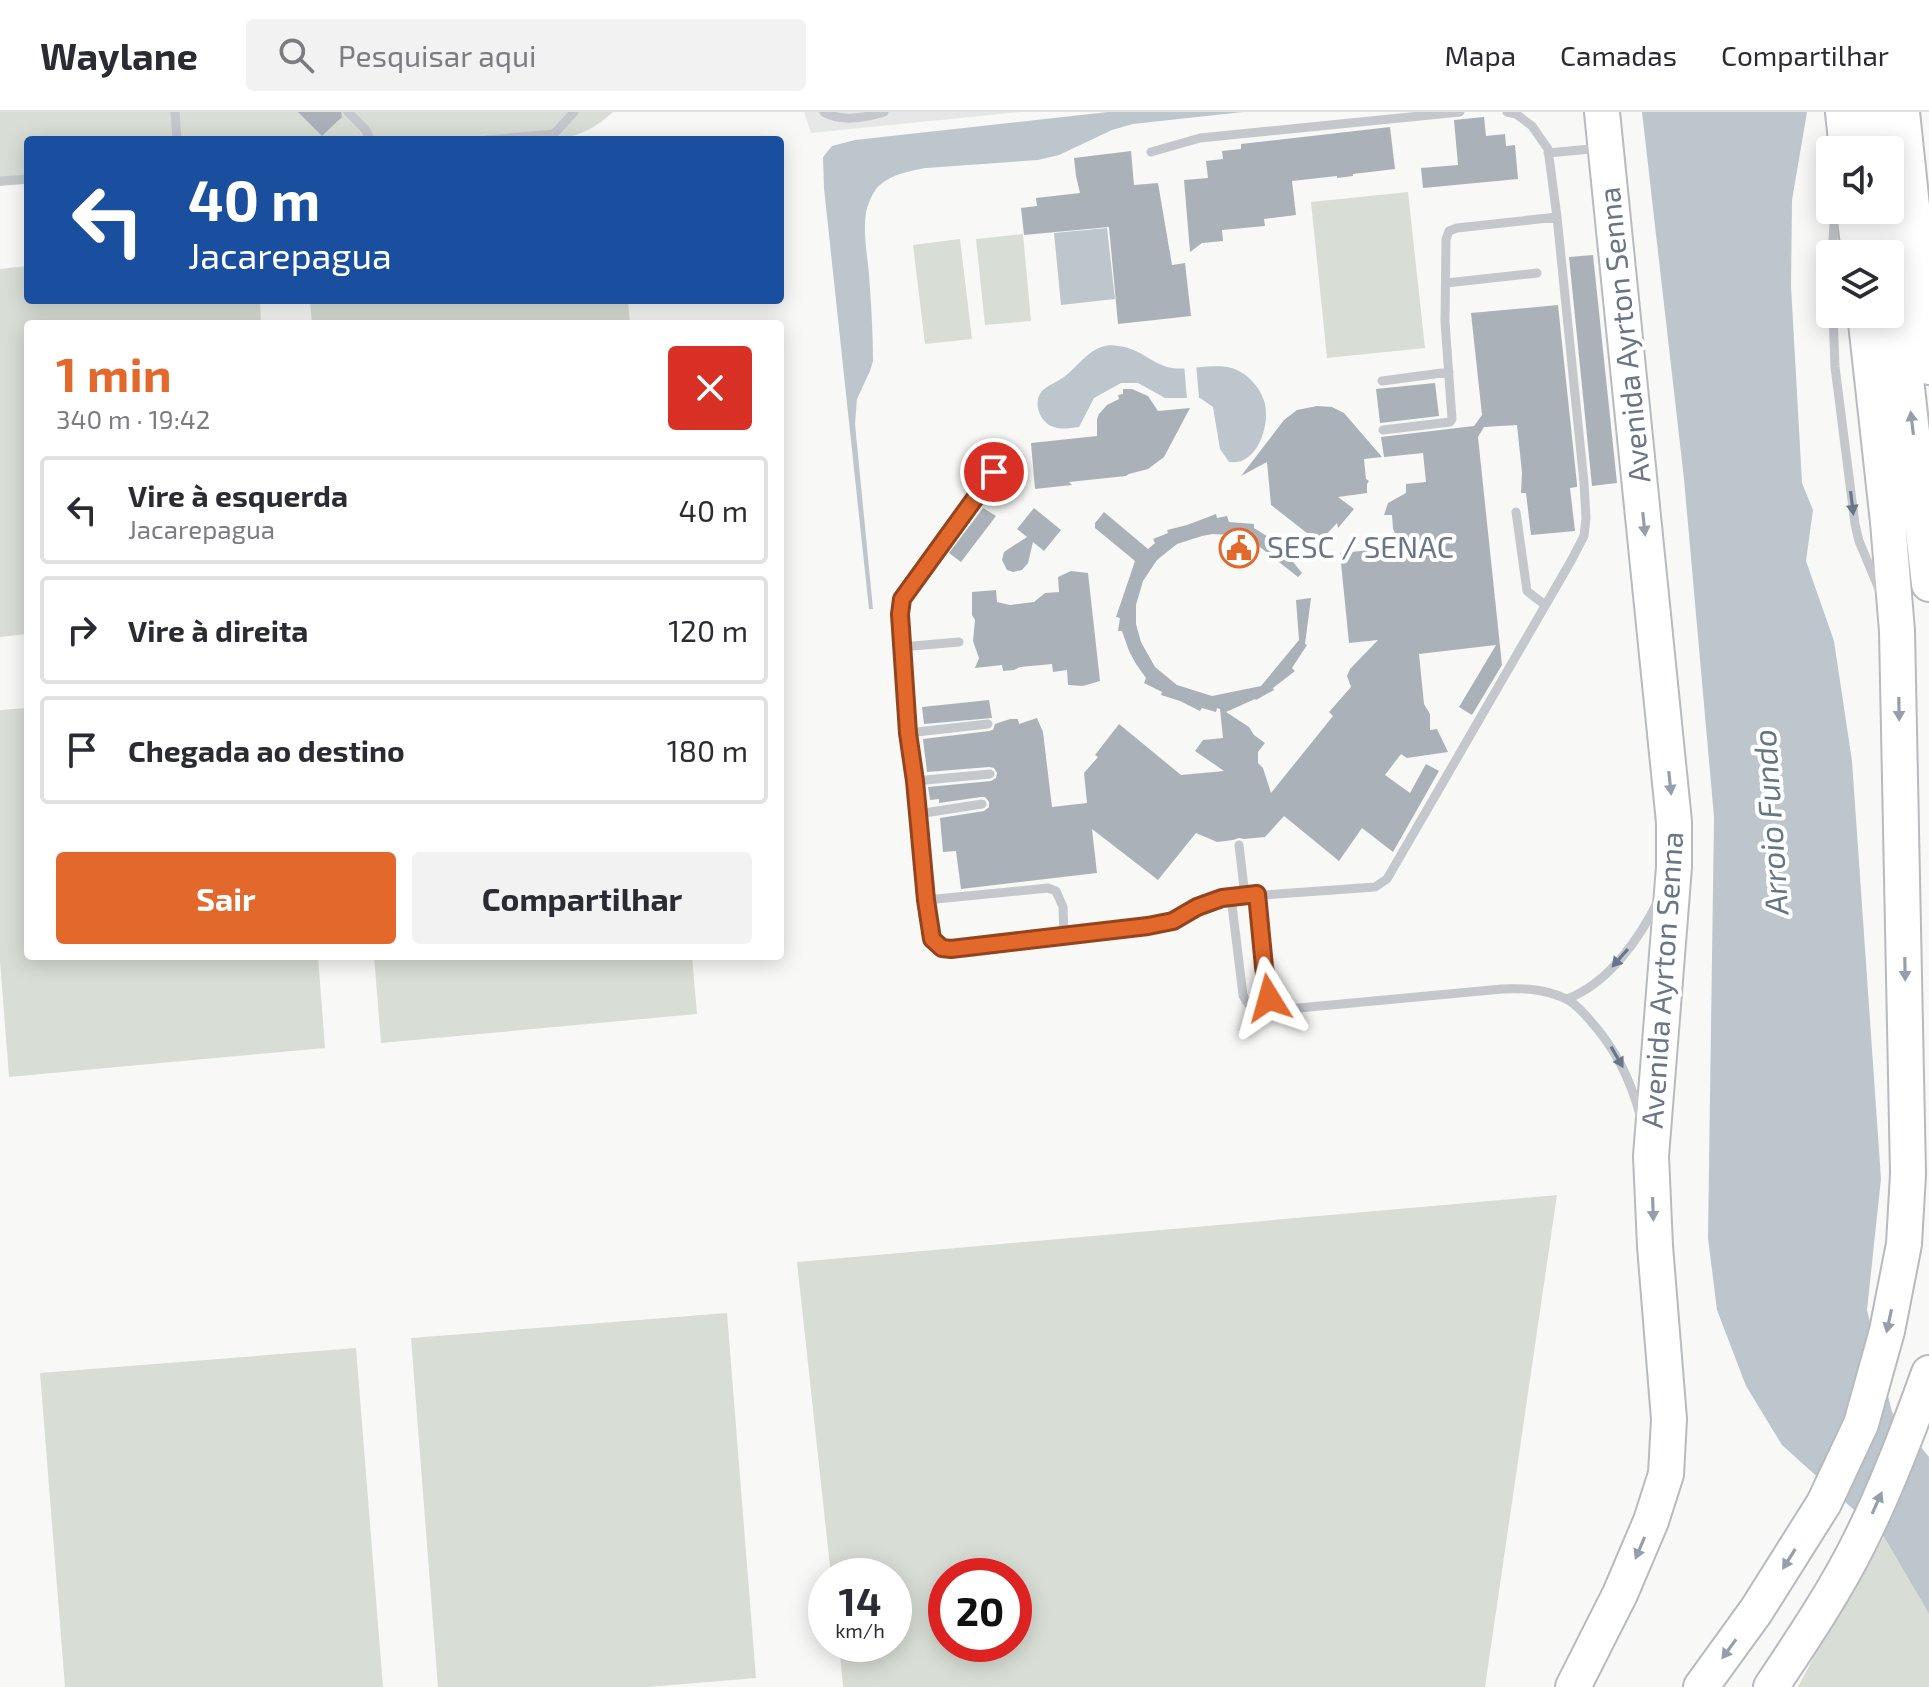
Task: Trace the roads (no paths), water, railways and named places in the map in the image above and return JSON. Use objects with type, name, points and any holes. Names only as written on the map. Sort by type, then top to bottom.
[{"type":"highway","name":"Avenida Ayrton Senna","points":[[1573,1687],[1620,1594],[1651,1521],[1666,1474],[1669,1419],[1651,1156],[1674,867],[1674,822],[1602,112]]},
{"type":"highway","points":[[1842,112],[1845,136]]},
{"type":"highway","points":[[1876,112],[1879,136]]},
{"type":"highway","points":[[1902,112],[1914,177],[1929,367]]},
{"type":"highway","points":[[1889,224],[1929,584]]},
{"type":"highway","points":[[1701,1687],[1756,1611],[1824,1503],[1861,1424],[1887,1331],[1904,1244],[1908,1174],[1897,631],[1867,328]]},
{"type":"highway","points":[[1771,1687],[1862,1538],[1903,1444],[1929,1373]]},
{"type":"lane","points":[[175,112],[177,136]]},
{"type":"lane","points":[[348,112],[369,136]]},
{"type":"lane","points":[[532,136],[554,134],[574,112]]},
{"type":"lane","points":[[824,112],[842,119],[884,112]]},
{"type":"lane","points":[[1151,152],[1200,138],[1460,112]]},
{"type":"lane","points":[[994,472],[902,599],[900,614],[908,733],[932,939],[942,948],[951,949],[1148,926],[1173,921],[1197,907],[1222,898],[1375,887],[1387,879],[1584,536],[1584,483],[1548,153],[1532,126],[1516,114],[1507,112]]},
{"type":"lane","points":[[1841,136],[1842,112]]},
{"type":"lane","points":[[1548,153],[1606,147]]},
{"type":"lane","points":[[0,181],[24,179]]},
{"type":"lane","points":[[1383,430],[1450,422],[1453,415],[1445,322],[1446,239],[1449,231],[1557,217]]},
{"type":"lane","points":[[1446,283],[1537,273]]},
{"type":"lane","points":[[1834,328],[1835,367],[1855,524],[1859,541],[1897,631]]},
{"type":"lane","points":[[1382,381],[1449,372]]},
{"type":"lane","points":[[1516,512],[1527,591],[1545,605]]},
{"type":"lane","points":[[901,647],[959,642]]},
{"type":"lane","points":[[908,733],[988,724]]},
{"type":"lane","points":[[915,781],[990,774]]},
{"type":"lane","points":[[918,814],[982,804]]},
{"type":"lane","points":[[1239,845],[1245,896]]},
{"type":"lane","points":[[1567,999],[1592,986],[1633,942],[1648,922],[1674,867]]},
{"type":"lane","points":[[926,900],[1048,888],[1056,891],[1063,907],[1064,937]]},
{"type":"lane","points":[[1257,894],[1268,995],[1279,1008]]},
{"type":"lane","points":[[1231,897],[1243,995],[1247,1005],[1253,1009],[1502,989],[1533,989],[1567,999],[1587,1016],[1615,1052],[1634,1095],[1651,1156]]},
{"type":"water","points":[[1108,112],[1243,112],[1133,124],[1112,130],[1059,155],[1038,160],[926,168],[899,174],[886,180],[871,197],[865,227],[873,361],[857,399],[855,424],[873,609],[869,609],[823,157],[832,146],[855,140]]},
{"type":"water","name":"Arroio Fundo","points":[[1642,112],[1807,112],[1792,200],[1791,286],[1802,483],[1813,510],[1806,561],[1834,641],[1852,761],[1881,1179],[1867,1310],[1892,1412],[1929,1457],[1929,1614],[1884,1537],[1782,1445],[1746,1386],[1717,1310],[1708,1238],[1714,817],[1684,479]]},
{"type":"water","points":[[1107,228],[1115,299],[1061,305],[1054,233]]},
{"type":"water","points":[[1110,345],[1134,350],[1166,367],[1218,366],[1244,374],[1257,387],[1265,404],[1263,433],[1254,451],[1239,462],[1229,462],[1220,449],[1213,407],[1200,398],[1165,398],[1138,383],[1121,383],[1094,398],[1079,427],[1049,425],[1039,412],[1038,401],[1042,391],[1064,377],[1090,353]]},
{"type":"place","name":"SESC / SENAC","points":[[1239,548]]}]
